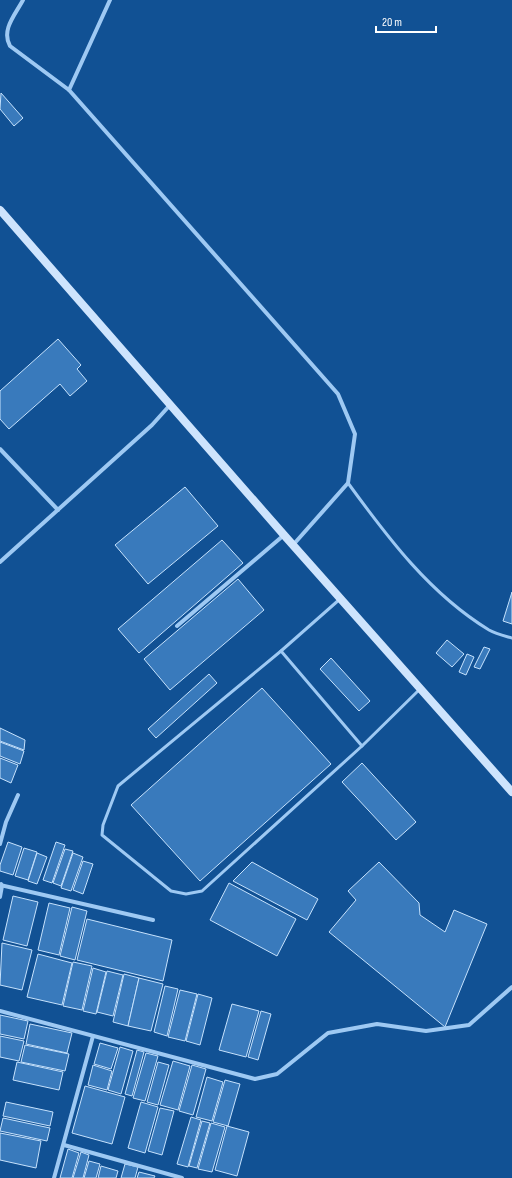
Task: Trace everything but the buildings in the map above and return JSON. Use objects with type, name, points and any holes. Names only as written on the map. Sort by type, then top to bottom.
[{"type":"street","points":[[23,0],[7,29],[6,39],[10,46],[69,90],[338,394],[355,434],[348,483],[293,545]]},
{"type":"street","points":[[69,90],[110,0]]},
{"type":"street","points":[[0,210],[284,536],[512,792]]},
{"type":"street","points":[[0,562],[152,425],[170,405]]},
{"type":"street","points":[[0,449],[58,510]]},
{"type":"street","points":[[177,626],[284,536]]},
{"type":"street","points":[[0,844],[6,822],[18,795]]},
{"type":"street","points":[[0,897],[1,885],[153,920]]},
{"type":"street","points":[[0,1011],[255,1080],[277,1074],[328,1033],[377,1024],[426,1031],[469,1025],[512,987]]},
{"type":"street","points":[[54,1178],[93,1036]]},
{"type":"street","points":[[64,1145],[182,1178]]},
{"type":"lane","points":[[348,483],[391,541],[438,592],[490,631],[512,638]]},
{"type":"lane","points":[[340,598],[281,651],[118,786],[102,825],[102,836],[171,891],[186,894],[202,890],[362,746],[420,689]]},
{"type":"lane","points":[[281,651],[362,746]]}]
